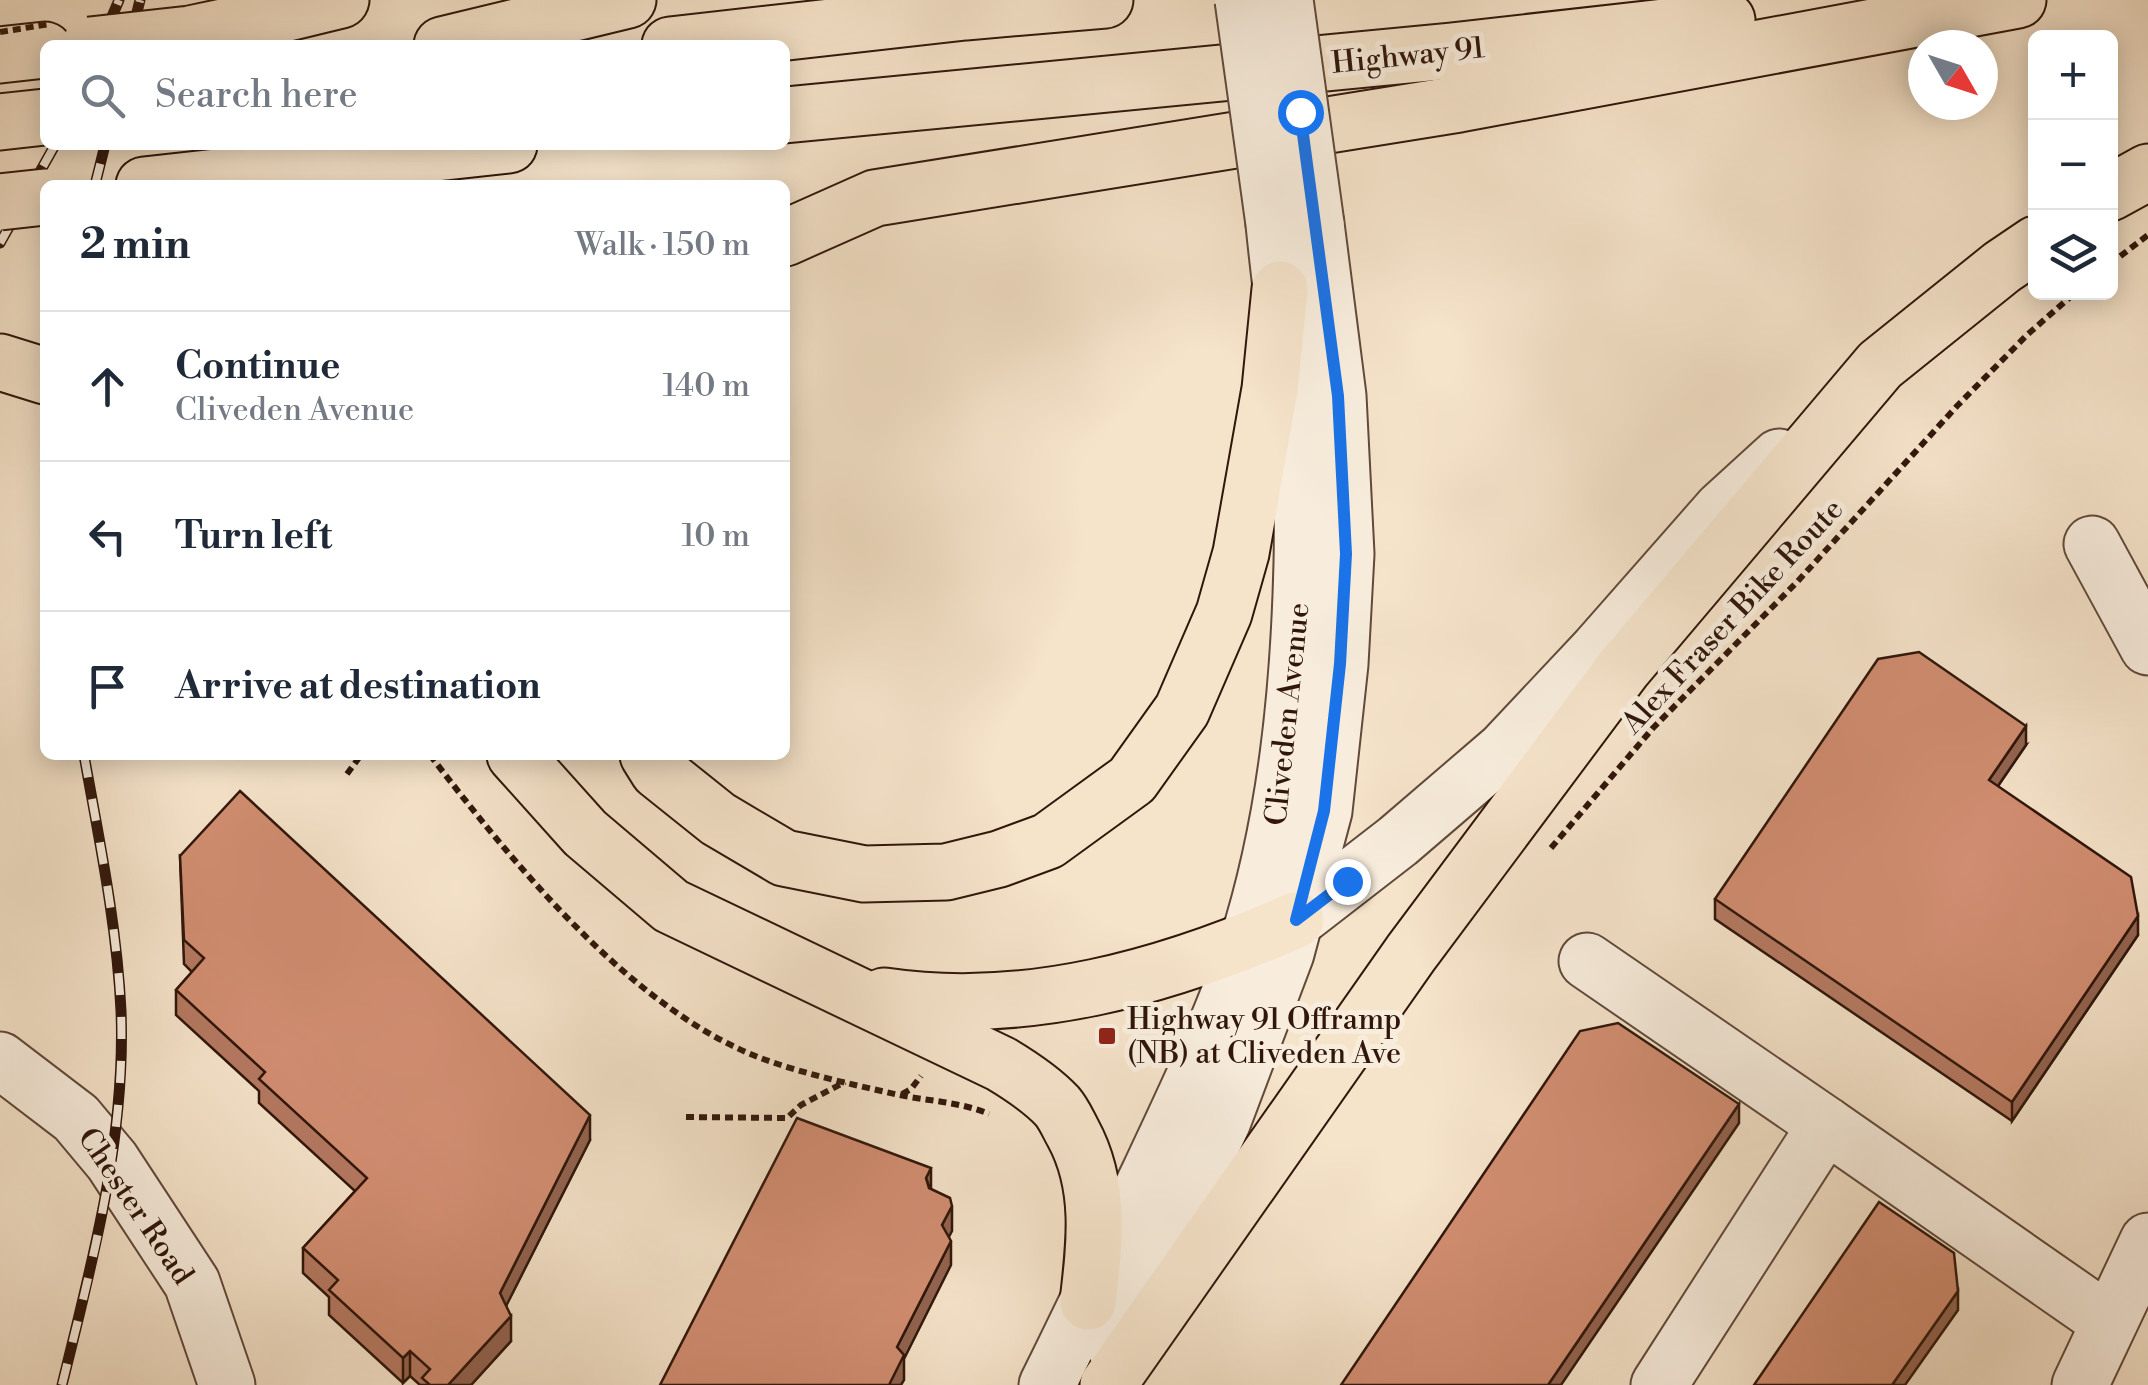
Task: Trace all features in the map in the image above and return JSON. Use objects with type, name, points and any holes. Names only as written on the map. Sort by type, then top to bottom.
[{"type":"highway","points":[[135,40],[190,34],[341,0]]},
{"type":"highway","points":[[463,40],[628,0]]},
{"type":"highway","points":[[715,40],[1105,0]]},
{"type":"highway","name":"Highway 91","points":[[790,116],[1451,51],[1910,0]]},
{"type":"highway","points":[[790,236],[876,198],[1458,104],[2018,0]]},
{"type":"highway","points":[[0,54],[40,50]]},
{"type":"highway","points":[[0,122],[40,117]]},
{"type":"highway","points":[[188,180],[464,150]]},
{"type":"highway","points":[[2118,189],[2148,172]]},
{"type":"highway","points":[[0,202],[40,197]]},
{"type":"highway","points":[[1108,1385],[1411,953],[1623,670],[1880,365],[2028,249]]},
{"type":"highway","points":[[651,760],[658,771],[718,819],[784,858],[864,874],[946,872],[998,859],[1048,841],[1132,780],[1182,710],[1224,613],[1241,554],[1267,407],[1280,289]]},
{"type":"highway","points":[[0,362],[40,374]]},
{"type":"highway","points":[[519,760],[585,834],[671,906],[1001,1064],[1030,1082],[1060,1109],[1083,1152],[1090,1175],[1096,1234],[1088,1302]]},
{"type":"highway","points":[[852,992],[924,1002],[1030,1000],[1099,988],[1272,931]]},
{"type":"street","name":"Cliveden Avenue","points":[[1047,1385],[1184,1100],[1272,931],[1324,811],[1340,664],[1346,554],[1338,396],[1242,0]]},
{"type":"street","name":"Cliveden Avenue","points":[[1097,1385],[1222,1123],[1272,931],[1302,560],[1294,402],[1280,289],[1295,224],[1285,0]]},
{"type":"street","points":[[1272,931],[1398,841],[1504,750],[1722,508],[1880,365]]},
{"type":"street","points":[[2092,544],[2148,647]]},
{"type":"street","points":[[1587,961],[2110,1322]]},
{"type":"street","name":"Chester Road","points":[[0,1060],[76,1118],[112,1161],[192,1283],[227,1385]]},
{"type":"street","points":[[1659,1385],[1826,1125]]},
{"type":"street","points":[[2080,1385],[2148,1240]]},
{"type":"path","points":[[2118,258],[2148,235]]},
{"type":"path","name":"Alex Fraser Bike Route","points":[[1548,852],[1654,728],[1797,582],[1957,406],[2067,300]]},
{"type":"path","points":[[347,774],[357,760]]},
{"type":"path","points":[[434,760],[512,857],[559,908],[630,976],[686,1019],[766,1060],[846,1082],[964,1106],[997,1118]]},
{"type":"path","points":[[686,1117],[787,1118],[846,1082]]},
{"type":"building","points":[[1919,652],[2026,726],[1989,780],[2131,877],[2138,916],[2012,1102],[1715,899],[1878,659]]},
{"type":"building","points":[[240,791],[590,1115],[500,1293],[511,1316],[448,1385],[430,1385],[422,1378],[430,1369],[410,1351],[403,1358],[329,1290],[338,1280],[303,1248],[367,1178],[259,1079],[265,1072],[176,990],[204,958],[184,940],[180,856]]},
{"type":"building","points":[[1618,1023],[1739,1104],[1548,1385],[1341,1385],[1580,1031]]},
{"type":"building","points":[[797,1118],[931,1168],[926,1178],[929,1188],[950,1198],[952,1206],[942,1225],[951,1241],[897,1347],[904,1355],[889,1385],[660,1385]]},
{"type":"building","points":[[1879,1202],[1954,1253],[1958,1291],[1892,1385],[1754,1385]]},
{"type":"railway","points":[[102,40],[119,0]]},
{"type":"railway","points":[[130,40],[140,0]]},
{"type":"railway","points":[[0,243],[52,150]]},
{"type":"railway","points":[[96,180],[104,150]]},
{"type":"railway","points":[[62,1385],[105,1200],[121,1059],[116,947],[85,760]]},
{"type":"place","name":"Highway 91 Offramp (NB) at Cliveden Ave","points":[[1107,1036]]},
{"type":"route","points":[[1300,112],[1338,396],[1346,554],[1340,664],[1324,811],[1296,920],[1347,881]]}]
